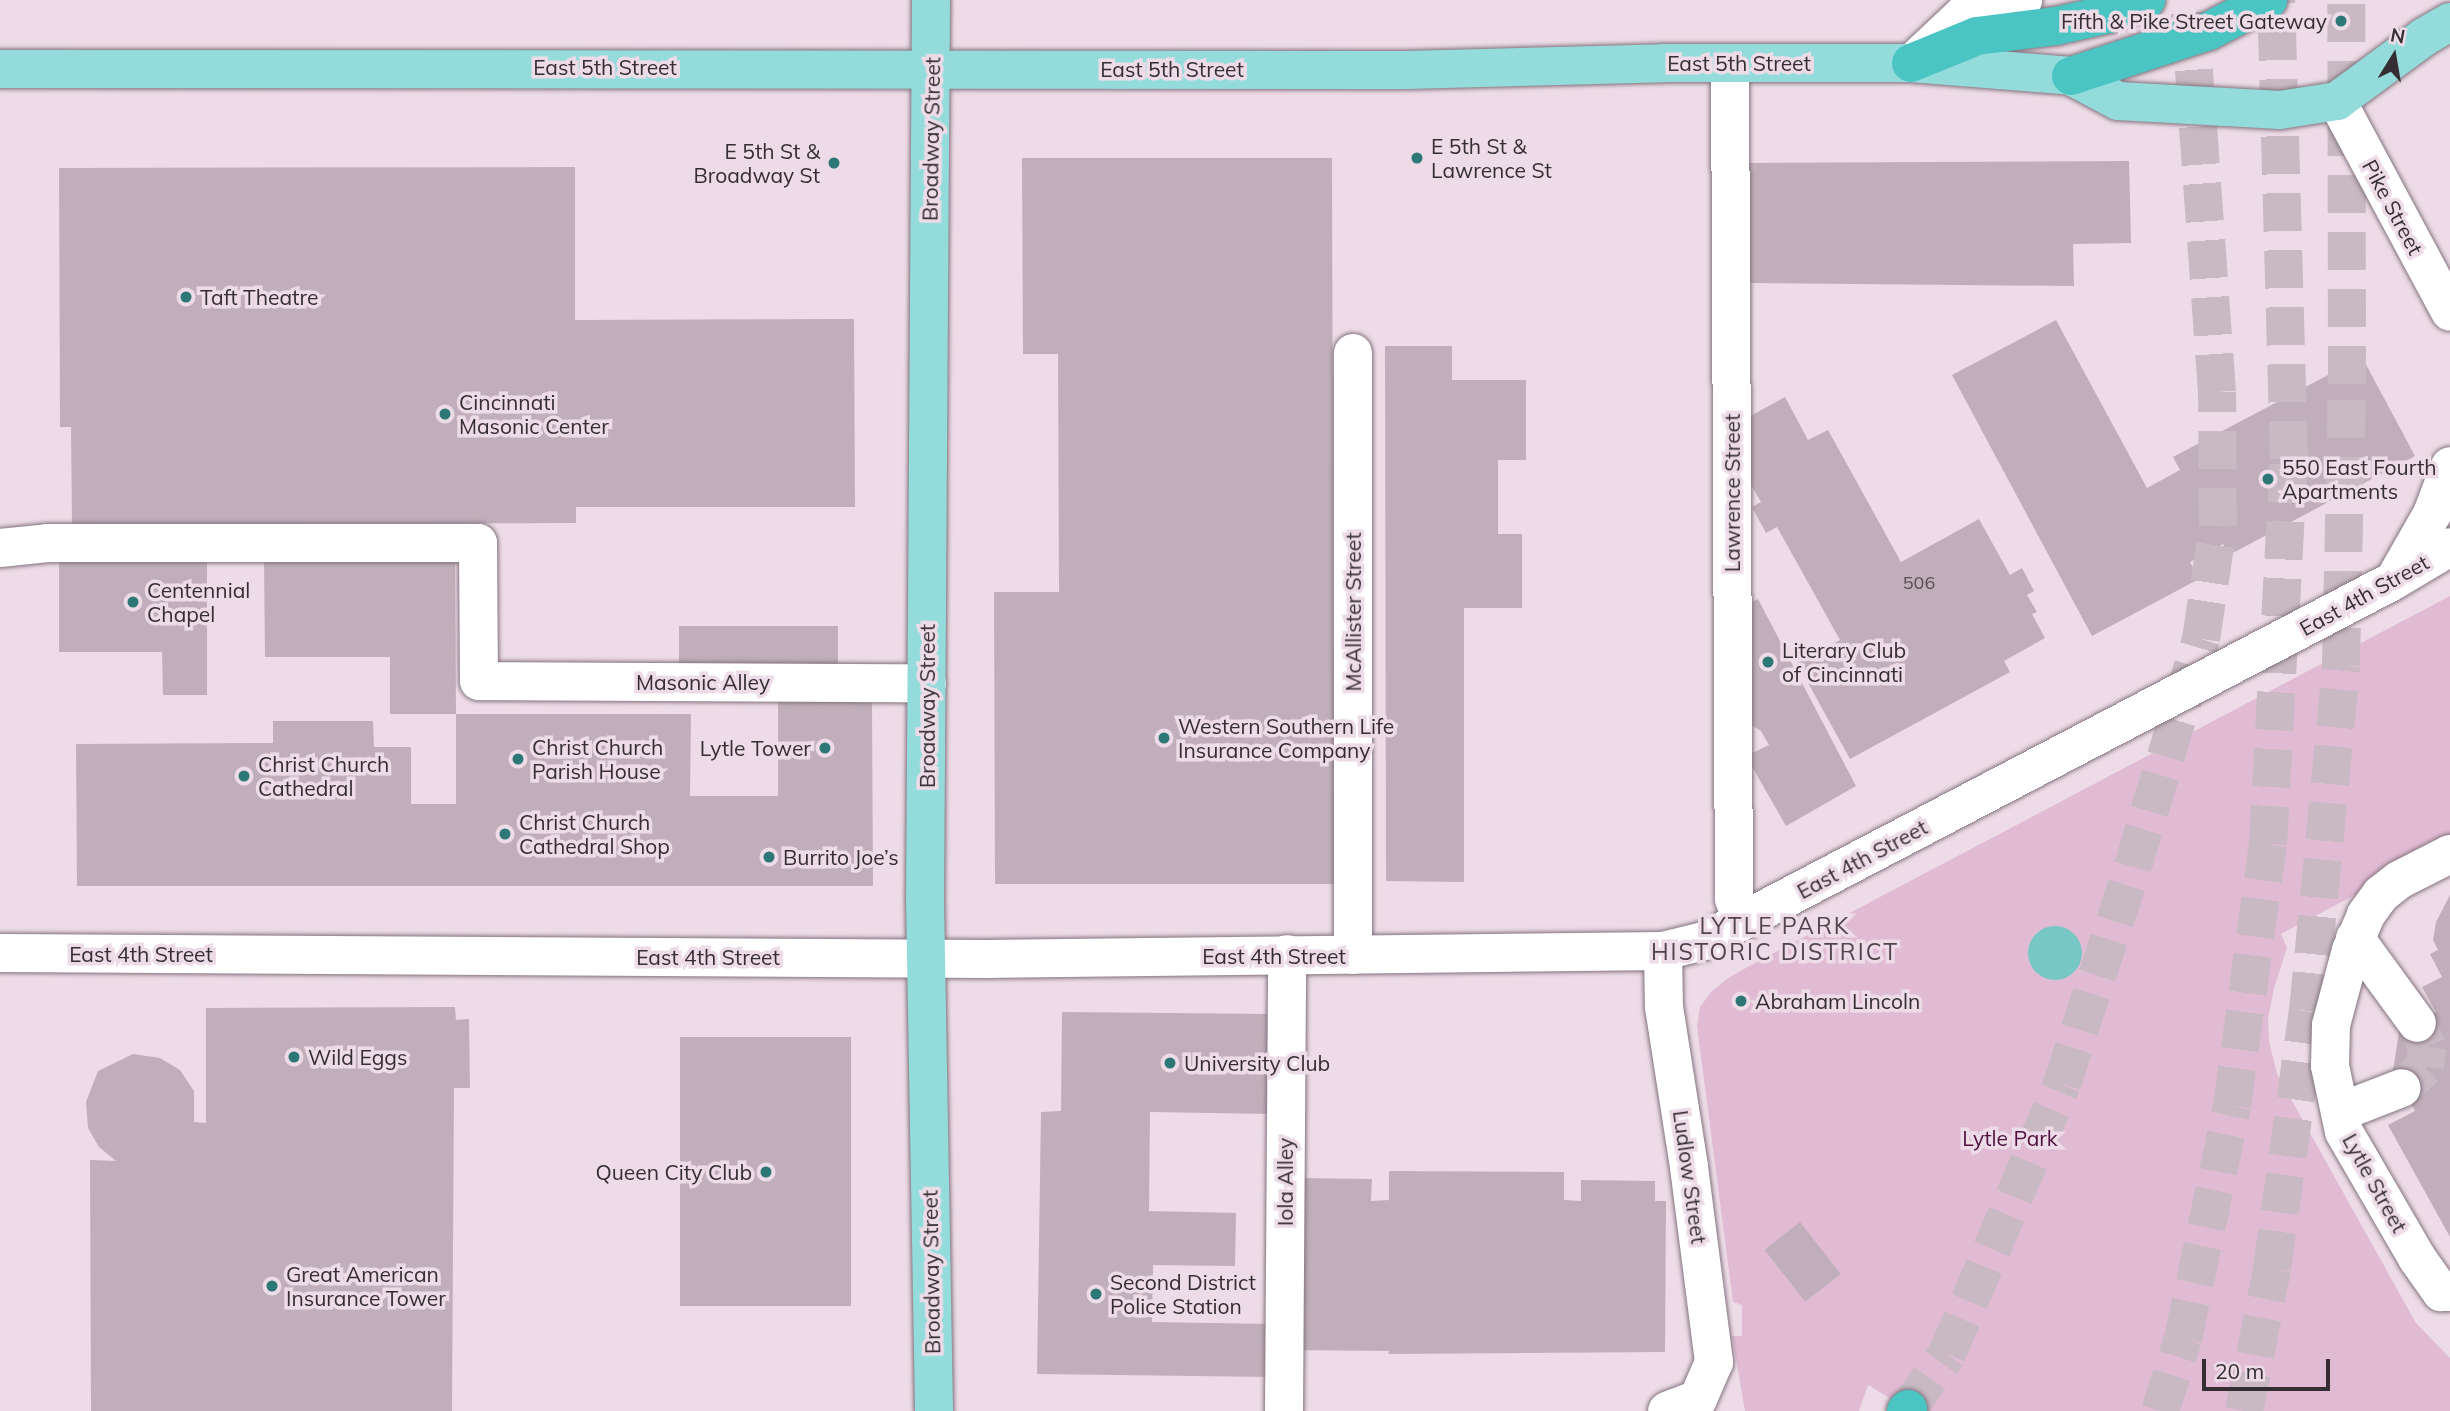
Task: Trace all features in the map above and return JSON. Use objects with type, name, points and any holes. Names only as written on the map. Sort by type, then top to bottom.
[{"type":"highway","points":[[1911,63],[1977,36],[2056,26],[2109,14],[2146,0]]},
{"type":"highway","points":[[2071,76],[2209,31],[2268,0]]},
{"type":"main road","name":"Broadway Street","points":[[931,0],[926,958],[934,1411]]},
{"type":"main road","points":[[2337,101],[2424,37],[2450,22]]},
{"type":"main road","name":"East 5th Street","points":[[0,69],[1405,70],[1730,63],[1911,63],[2071,76],[2118,101],[2280,110],[2337,101]]},
{"type":"street","points":[[1911,63],[1964,14],[2010,7],[2023,0]]},
{"type":"street","name":"Lawrence Street","points":[[1730,63],[1734,899],[1742,921]]},
{"type":"street","name":"Pike Street","points":[[2337,101],[2450,312]]},
{"type":"street","name":"McAllister Street","points":[[1353,353],[1353,955]]},
{"type":"street","points":[[2393,581],[2432,514],[2450,466]]},
{"type":"street","name":"Masonic Alley","points":[[0,548],[48,543],[478,543],[479,681],[927,683]]},
{"type":"street","name":"East 4th Street","points":[[0,953],[926,958],[1663,951],[1704,941],[2393,581],[2450,547]]},
{"type":"street","name":"Lytle Street","points":[[2450,853],[2399,880],[2381,894],[2366,915],[2356,938],[2331,1025],[2329,1066],[2344,1132],[2417,1258],[2441,1292],[2450,1292]]},
{"type":"street","points":[[2356,938],[2417,1023]]},
{"type":"street","name":"Ludlow Street","points":[[1663,951],[1664,1007],[1689,1167],[1714,1362],[1683,1405]]},
{"type":"street","name":"Iola Alley","points":[[1284,1411],[1287,954]]},
{"type":"street","points":[[2340,1112],[2402,1088]]},
{"type":"green space","name":"Lytle Park","points":[[2450,596],[2450,845],[2281,934],[2287,948],[2268,1018],[2269,1041],[2277,1074],[2416,1323],[2450,1358],[2450,1411],[1911,1411],[1868,1385],[1859,1411],[1745,1411],[1732,1336],[1742,1336],[1742,1305],[1733,1302],[1697,1026],[1700,1007],[1711,992],[1728,978],[1753,964]]},
{"type":"water","points":[[2055,926],[2074,934],[2082,953],[2074,972],[2055,980],[2036,972],[2028,953],[2036,934]]},
{"type":"building","points":[[1022,158],[1332,158],[1334,884],[995,884],[994,592],[1059,592],[1058,354],[1023,354]]},
{"type":"building","points":[[2129,161],[2131,243],[2073,244],[2074,286],[1749,283],[1748,163]]},
{"type":"building","points":[[575,167],[575,320],[854,319],[855,507],[576,507],[576,523],[72,524],[71,427],[60,427],[59,168]]},
{"type":"building","name":"550 East Fourth Apartments","points":[[2056,320],[2147,488],[2180,470],[2173,457],[2362,357],[2415,456],[2229,555],[2223,544],[2190,562],[2199,579],[2092,636],[1952,375]]},
{"type":"building","points":[[1385,346],[1452,346],[1452,380],[1526,380],[1526,460],[1498,460],[1498,534],[1522,534],[1522,608],[1464,608],[1464,882],[1386,881]]},
{"type":"building","points":[[1785,397],[1808,440],[1828,430],[1901,562],[1979,519],[2010,575],[2022,568],[2034,591],[2027,595],[2037,612],[2032,614],[2045,638],[2004,661],[2010,672],[1850,759],[1797,663],[1840,640],[1777,527],[1766,533],[1752,507],[1761,502],[1744,473],[1745,419]]},
{"type":"building","name":"Centennial Chapel","points":[[59,553],[207,553],[207,695],[163,695],[162,652],[59,652]]},
{"type":"building","points":[[455,559],[456,714],[390,714],[390,657],[265,657],[264,560]]},
{"type":"building","name":"Literary Club of Cincinnati","points":[[1758,599],[1856,786],[1786,826],[1746,756],[1769,745],[1761,731],[1744,720],[1745,605]]},
{"type":"building","points":[[679,626],[838,626],[838,675],[679,675]]},
{"type":"building","points":[[778,701],[872,701],[873,886],[77,886],[76,744],[273,743],[273,721],[373,721],[374,747],[411,747],[411,804],[456,804],[456,714],[691,714],[690,796],[778,796]]},
{"type":"building","points":[[2450,895],[2450,1237],[2388,1125],[2415,1111],[2393,1071],[2399,1032],[2436,1012],[2422,987],[2442,977],[2430,954],[2438,950],[2433,940],[2436,922]]},
{"type":"building","name":"Great American Insurance Tower","points":[[455,1007],[456,1020],[469,1019],[470,1088],[454,1088],[452,1411],[91,1411],[90,1160],[116,1161],[99,1147],[88,1128],[86,1102],[98,1071],[133,1054],[160,1058],[180,1070],[194,1091],[194,1122],[206,1123],[206,1008]]},
{"type":"building","points":[[1062,1012],[1279,1014],[1278,1114],[1150,1112],[1149,1211],[1236,1213],[1235,1266],[1153,1265],[1152,1322],[1271,1324],[1271,1377],[1037,1374],[1041,1112],[1061,1111]]},
{"type":"building","name":"Queen City Club","points":[[680,1037],[851,1037],[851,1306],[680,1306]]},
{"type":"building","points":[[1389,1171],[1564,1172],[1564,1200],[1581,1201],[1581,1180],[1655,1181],[1655,1201],[1666,1201],[1665,1352],[1388,1354],[1389,1351],[1288,1350],[1298,1178],[1372,1179],[1371,1201],[1389,1200]]},
{"type":"building","points":[[1800,1222],[1841,1274],[1805,1302],[1765,1250]]},
{"type":"tunnel","points":[[1908,1409],[1947,1354],[2062,1084],[2133,866],[2201,639],[2218,526],[2217,392],[2189,0]]},
{"type":"tunnel","points":[[2160,1411],[2183,1339],[2232,1106],[2268,844],[2289,459],[2276,0]]},
{"type":"tunnel","points":[[2244,1411],[2272,1269],[2308,1011],[2341,666],[2347,384],[2346,0]]},
{"type":"tunnel","points":[[2402,1088],[2425,1067],[2427,1047],[2417,1023]]},
{"type":"place","name":"Fifth & Pike Street Gateway","points":[[2341,21]]},
{"type":"place","name":"E 5th St & Lawrence St","points":[[1417,158]]},
{"type":"place","name":"E 5th St & Broadway St","points":[[834,163]]},
{"type":"place","name":"Taft Theatre","points":[[186,297]]},
{"type":"place","name":"Cincinnati Masonic Center","points":[[445,414]]},
{"type":"place","name":"550 East Fourth Apartments","points":[[2268,479]]},
{"type":"place","name":"Centennial Chapel","points":[[133,602]]},
{"type":"place","name":"Literary Club of Cincinnati","points":[[1768,662]]},
{"type":"place","name":"Western Southern Life Insurance Company","points":[[1164,738]]},
{"type":"place","name":"Lytle Tower","points":[[825,748]]},
{"type":"place","name":"Christ Church Parish House","points":[[518,759]]},
{"type":"place","name":"Christ Church Cathedral","points":[[244,776]]},
{"type":"place","name":"Christ Church Cathedral Shop","points":[[505,834]]},
{"type":"place","name":"Burrito Joe’s","points":[[769,857]]},
{"type":"place","name":"Abraham Lincoln","points":[[1741,1001]]},
{"type":"place","name":"Wild Eggs","points":[[294,1057]]},
{"type":"place","name":"University Club","points":[[1170,1063]]},
{"type":"place","name":"Queen City Club","points":[[766,1172]]},
{"type":"place","name":"Great American Insurance Tower","points":[[272,1286]]},
{"type":"place","name":"Second District Police Station","points":[[1096,1294]]},
{"type":"district","name":"LYTLE PARK HISTORIC DISTRICT","points":[[1775,939]]}]
